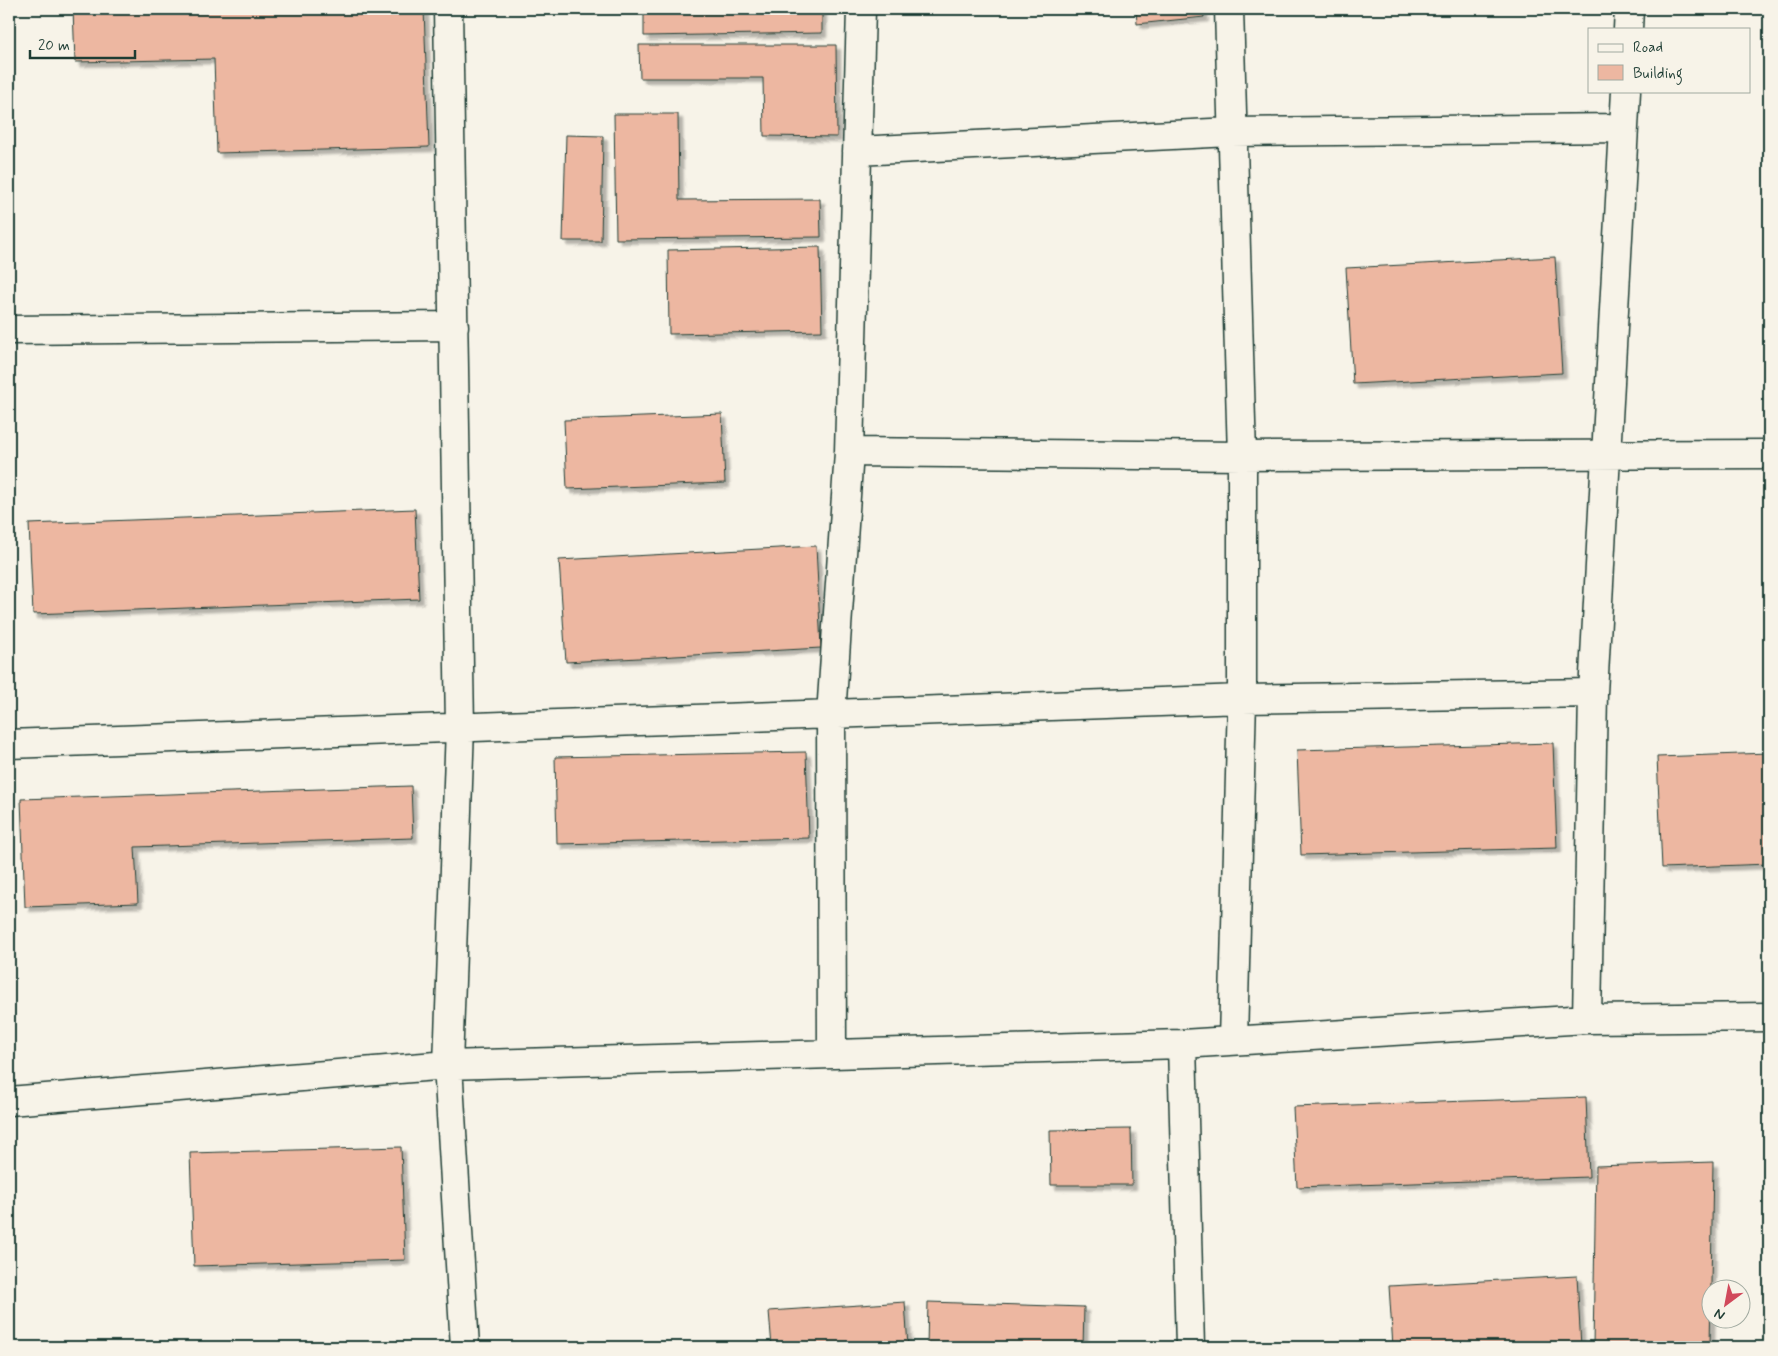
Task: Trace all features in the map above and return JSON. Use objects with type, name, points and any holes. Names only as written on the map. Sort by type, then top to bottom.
[{"type":"street","points":[[448,9],[460,727],[448,1064],[465,1347]]},
{"type":"street","points":[[832,1054],[831,715],[849,452],[861,9]]},
{"type":"street","points":[[1229,9],[1231,132],[1242,456],[1242,699],[1234,1040]]},
{"type":"street","points":[[1628,28],[1629,9]]},
{"type":"street","points":[[1587,1019],[1593,693],[1604,453],[1626,92]]},
{"type":"street","points":[[857,151],[1231,132],[1624,128]]},
{"type":"street","points":[[9,330],[454,326]]},
{"type":"street","points":[[849,452],[1242,456],[1604,453],[1769,454]]},
{"type":"street","points":[[9,744],[1242,699],[1593,693]]},
{"type":"street","points":[[9,1101],[448,1064],[1182,1044],[1587,1019],[1769,1017]]},
{"type":"street","points":[[1182,1044],[1190,1347]]},
{"type":"building","points":[[73,9],[424,9],[429,147],[217,153],[214,59],[75,62]]},
{"type":"building","points":[[644,9],[822,9],[822,33],[644,36]]},
{"type":"building","points":[[1136,9],[1203,9],[1204,17],[1137,24]]},
{"type":"building","points":[[639,45],[836,45],[837,137],[764,136],[763,78],[640,78]]},
{"type":"building","points":[[614,114],[678,114],[679,200],[820,199],[821,237],[616,239]]},
{"type":"building","points":[[566,135],[603,136],[601,241],[563,241]]},
{"type":"building","points":[[820,247],[822,331],[669,334],[668,250]]},
{"type":"building","points":[[1555,257],[1562,373],[1353,384],[1346,268]]},
{"type":"building","points":[[722,414],[725,483],[567,489],[564,420]]},
{"type":"building","points":[[415,509],[419,599],[33,614],[29,524]]},
{"type":"building","points":[[816,546],[821,648],[566,662],[559,560]]},
{"type":"building","points":[[1553,743],[1557,848],[1301,855],[1297,750]]},
{"type":"building","points":[[806,752],[809,838],[557,844],[555,757]]},
{"type":"building","points":[[1769,753],[1769,864],[1662,868],[1657,757]]},
{"type":"building","points":[[411,786],[413,838],[135,847],[138,903],[25,907],[21,799]]},
{"type":"building","points":[[1586,1097],[1589,1177],[1297,1187],[1293,1107]]},
{"type":"building","points":[[1131,1129],[1132,1185],[1051,1185],[1050,1130]]},
{"type":"building","points":[[401,1147],[405,1260],[194,1266],[190,1153]]},
{"type":"building","points":[[1713,1162],[1711,1278],[1700,1278],[1700,1328],[1710,1328],[1710,1347],[1593,1347],[1596,1166]]},
{"type":"building","points":[[1577,1276],[1581,1347],[1393,1347],[1389,1286]]},
{"type":"building","points":[[905,1302],[908,1347],[772,1347],[769,1311]]},
{"type":"building","points":[[928,1302],[1084,1307],[1083,1347],[927,1347]]}]
